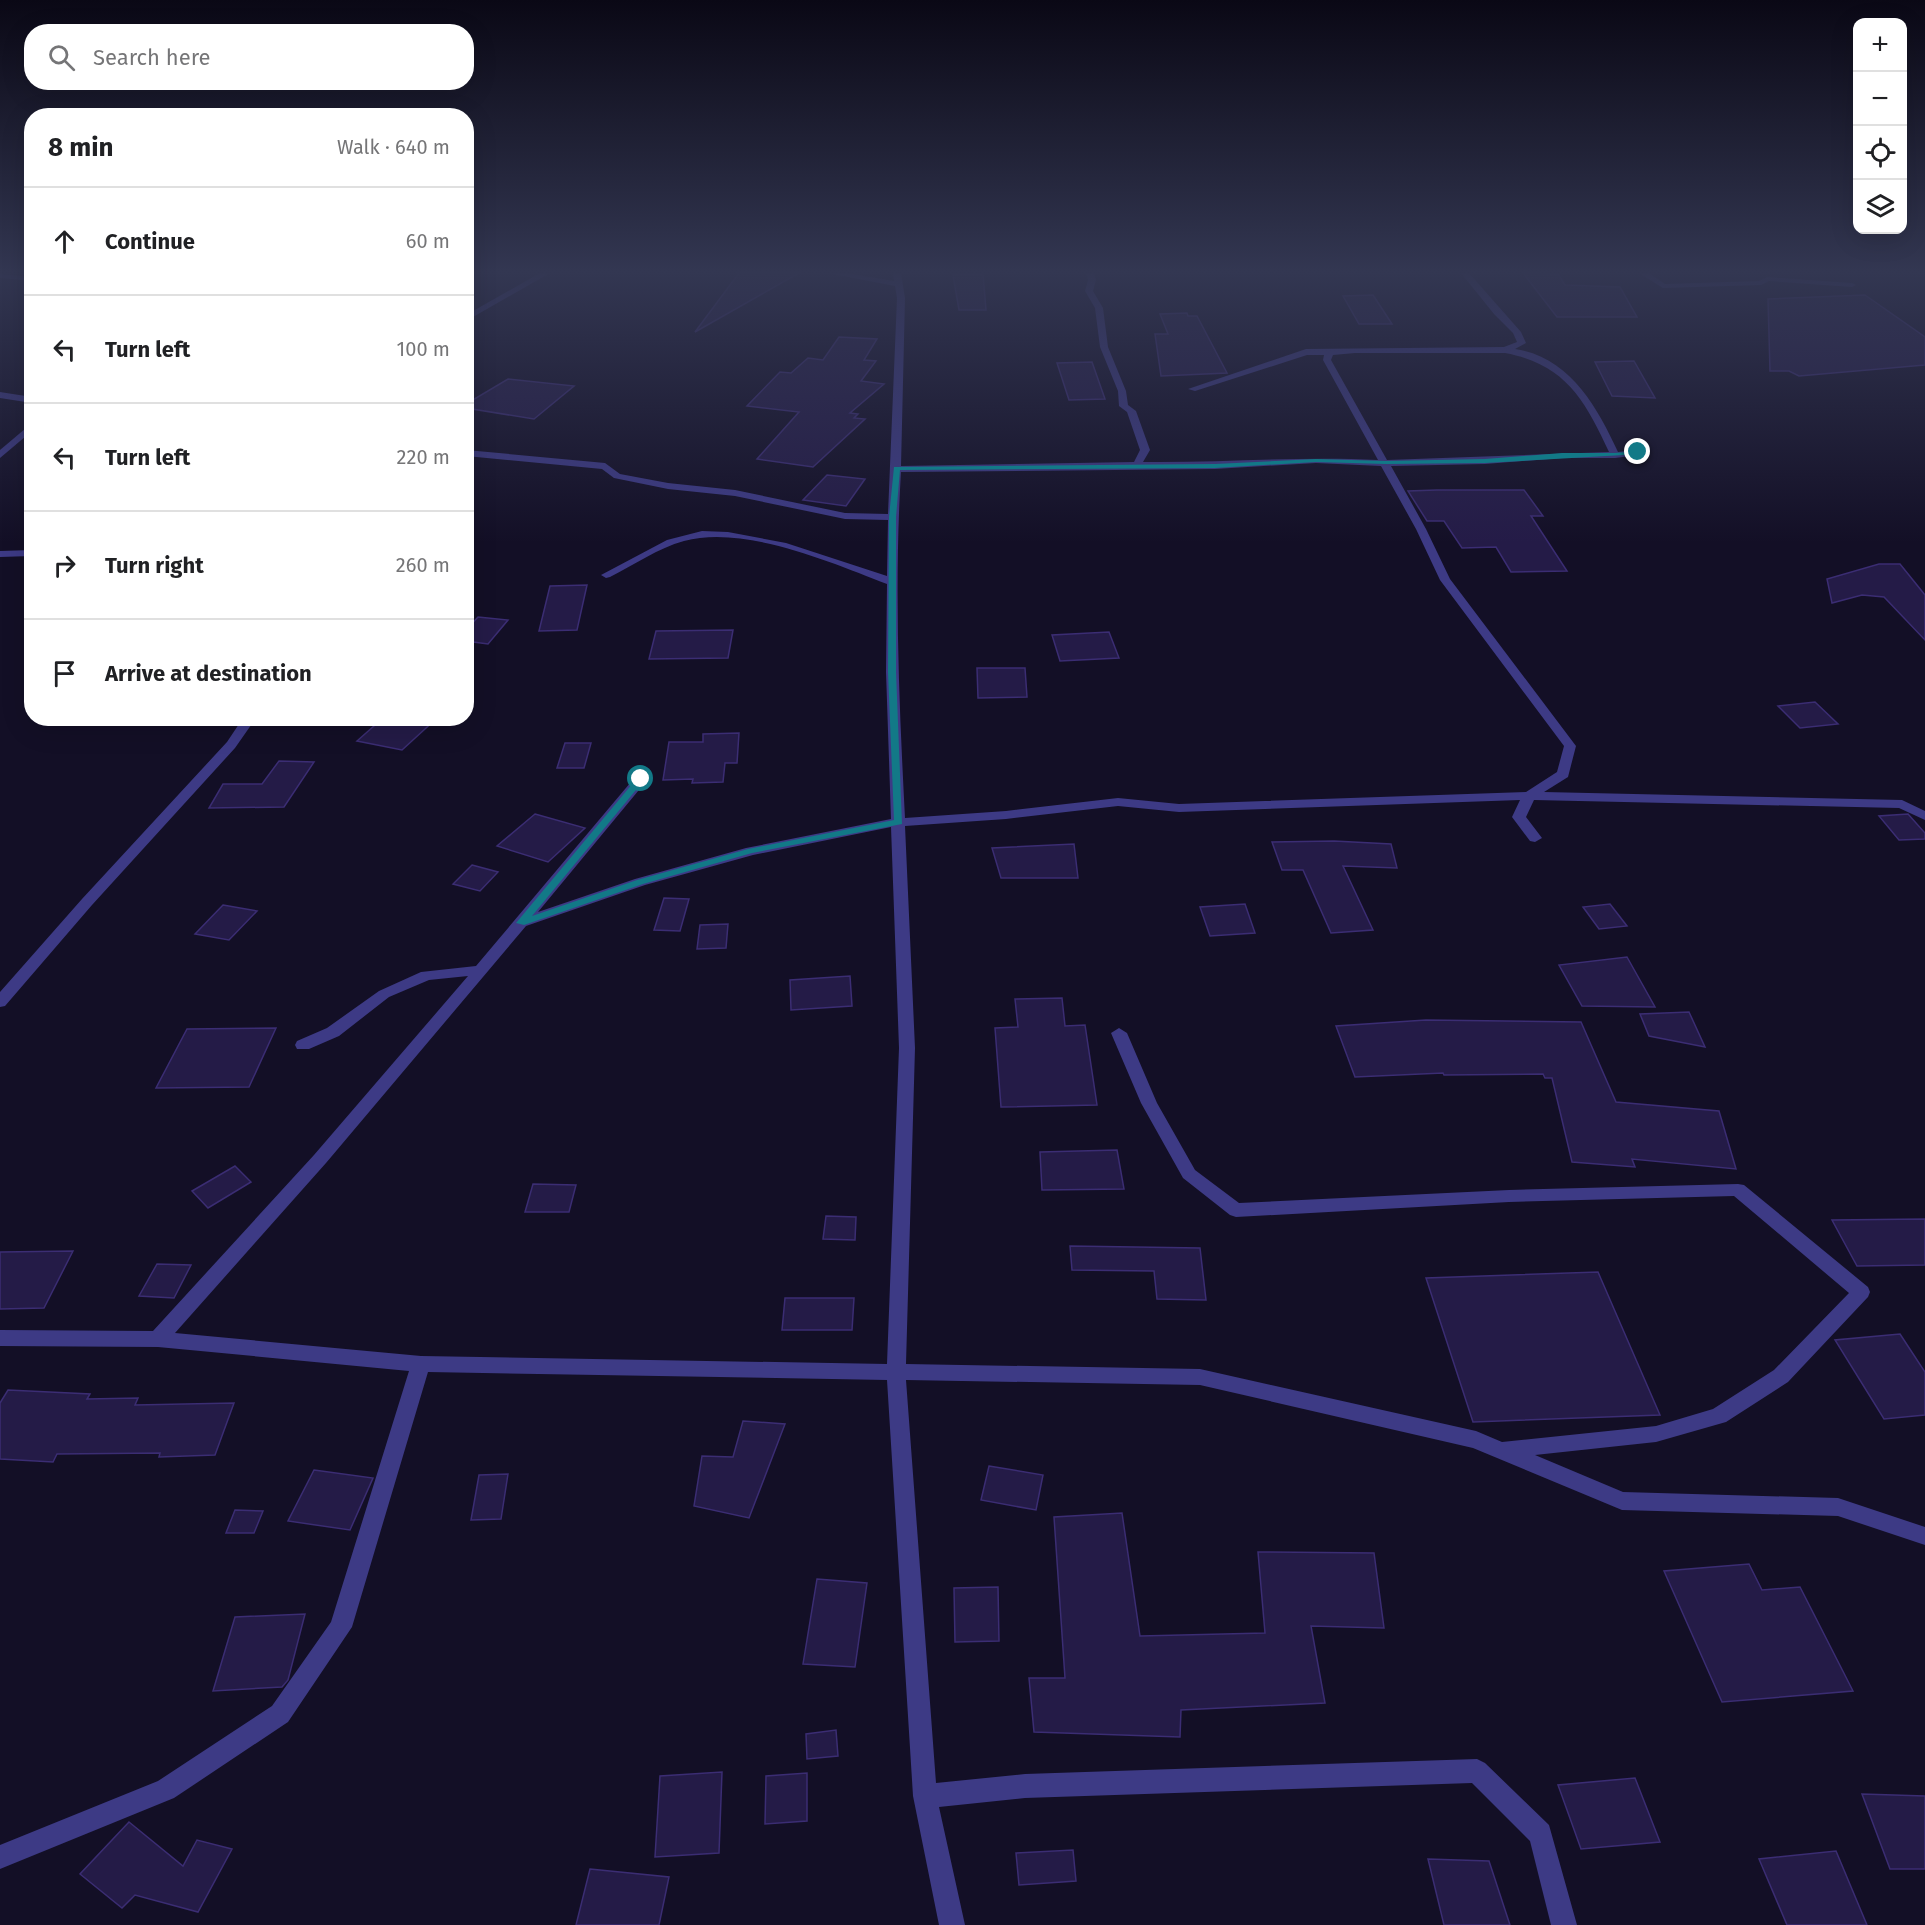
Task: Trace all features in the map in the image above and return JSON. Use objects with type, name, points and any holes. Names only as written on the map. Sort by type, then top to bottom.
[{"type":"street","points":[[899,363],[897,469],[893,517],[892,672],[908,1048],[896,1370],[925,1796],[952,1925]]},
{"type":"street","points":[[1110,363],[1122,391],[1124,406],[1131,411],[1145,450],[1137,465]]},
{"type":"street","points":[[1192,389],[1273,363]]},
{"type":"street","points":[[1329,363],[1386,462],[1445,580],[1570,746],[1563,774],[1529,796],[1519,817],[1535,838]]},
{"type":"street","points":[[1545,363],[1576,387],[1604,431],[1615,455]]},
{"type":"street","points":[[0,395],[24,399]]},
{"type":"street","points":[[0,455],[24,433]]},
{"type":"street","points":[[897,469],[1215,466],[1316,460],[1485,461],[1638,452]]},
{"type":"street","points":[[474,454],[605,466],[617,476],[668,486],[735,493],[845,516],[893,517]]},
{"type":"street","points":[[606,575],[681,538],[728,535],[790,548],[892,582]]},
{"type":"street","points":[[0,554],[24,553]]},
{"type":"street","points":[[0,1002],[87,902],[231,745],[244,726]]},
{"type":"street","points":[[158,1339],[320,1159],[641,779]]},
{"type":"street","points":[[521,923],[640,882],[751,851],[898,822],[1006,815],[1118,802],[1179,808],[1529,796],[1902,804],[1925,816]]},
{"type":"street","points":[[303,1045],[333,1032],[384,994],[426,975],[481,970]]},
{"type":"street","points":[[1119,1033],[1149,1103],[1189,1174],[1236,1210],[1509,1196],[1738,1190],[1861,1292],[1781,1376],[1719,1416],[1656,1434],[1501,1450]]},
{"type":"street","points":[[0,1338],[158,1339],[421,1364],[896,1370],[1200,1377],[1476,1440],[1622,1501],[1838,1507],[1925,1536]]},
{"type":"street","points":[[0,1857],[166,1790],[280,1714],[341,1627],[421,1364]]},
{"type":"street","points":[[925,1796],[1025,1786],[1477,1771],[1540,1834],[1564,1925]]},
{"type":"building","points":[[803,363],[875,363],[861,381],[884,384],[850,413],[858,414],[854,418],[865,419],[813,467],[757,459],[799,412],[747,406],[780,372],[791,373]]},
{"type":"building","points":[[1057,363],[1092,363],[1105,399],[1069,400]]},
{"type":"building","points":[[1159,363],[1222,363],[1227,373],[1161,376]]},
{"type":"building","points":[[1595,363],[1635,363],[1655,398],[1612,396]]},
{"type":"building","points":[[1770,363],[1925,363],[1925,365],[1799,376],[1789,371],[1770,371]]},
{"type":"building","points":[[508,379],[574,386],[534,419],[474,409],[474,399]]},
{"type":"building","points":[[827,475],[865,479],[846,506],[803,500]]},
{"type":"building","points":[[1524,490],[1543,516],[1531,516],[1567,571],[1511,572],[1496,547],[1462,548],[1444,521],[1427,521],[1408,491]]},
{"type":"building","points":[[1879,564],[1900,564],[1925,595],[1925,640],[1884,597],[1862,595],[1832,603],[1827,579]]},
{"type":"building","points":[[587,585],[577,630],[539,631],[550,586]]},
{"type":"building","points":[[478,617],[508,620],[488,644],[474,642],[474,621]]},
{"type":"building","points":[[733,630],[728,658],[649,659],[656,631]]},
{"type":"building","points":[[1109,632],[1119,658],[1060,661],[1052,635]]},
{"type":"building","points":[[977,668],[1025,668],[1027,697],[978,698]]},
{"type":"building","points":[[1815,702],[1838,724],[1800,728],[1778,706]]},
{"type":"building","points":[[374,726],[428,726],[402,750],[357,741]]},
{"type":"building","points":[[739,733],[737,763],[725,763],[723,782],[692,783],[693,779],[663,780],[669,742],[703,742],[703,734]]},
{"type":"building","points":[[565,743],[591,743],[584,768],[557,768]]},
{"type":"building","points":[[279,761],[314,762],[284,807],[209,808],[223,784],[262,784]]},
{"type":"building","points":[[535,814],[585,828],[548,862],[497,846]]},
{"type":"building","points":[[1908,814],[1925,833],[1925,839],[1899,840],[1879,816]]},
{"type":"building","points":[[1334,841],[1391,844],[1397,868],[1343,866],[1373,930],[1331,933],[1303,870],[1282,870],[1272,842]]},
{"type":"building","points":[[1074,844],[1078,878],[1001,878],[992,848]]},
{"type":"building","points":[[472,865],[498,872],[480,891],[453,884]]},
{"type":"building","points":[[664,898],[689,899],[680,931],[654,930]]},
{"type":"building","points":[[1245,904],[1255,933],[1210,936],[1200,907]]},
{"type":"building","points":[[1610,904],[1627,926],[1599,929],[1583,907]]},
{"type":"building","points":[[223,905],[257,911],[229,940],[195,934]]},
{"type":"building","points":[[728,924],[726,948],[697,949],[700,925]]},
{"type":"building","points":[[1627,957],[1655,1007],[1582,1006],[1559,965]]},
{"type":"building","points":[[850,976],[852,1006],[791,1010],[790,980]]},
{"type":"building","points":[[1062,998],[1065,1026],[1085,1025],[1097,1105],[1001,1107],[995,1028],[1018,1027],[1015,999]]},
{"type":"building","points":[[1689,1012],[1705,1047],[1649,1036],[1640,1014]]},
{"type":"building","points":[[1426,1020],[1581,1022],[1616,1102],[1719,1111],[1736,1169],[1632,1159],[1635,1167],[1572,1162],[1552,1078],[1545,1078],[1543,1074],[1444,1075],[1443,1073],[1355,1077],[1336,1026]]},
{"type":"building","points":[[276,1028],[249,1087],[156,1088],[187,1029]]},
{"type":"building","points":[[1117,1150],[1124,1189],[1042,1190],[1040,1152]]},
{"type":"building","points":[[235,1166],[251,1182],[208,1208],[192,1191]]},
{"type":"building","points":[[533,1184],[576,1185],[569,1212],[525,1212]]},
{"type":"building","points":[[826,1216],[856,1217],[855,1240],[823,1239]]},
{"type":"building","points":[[1925,1219],[1925,1265],[1857,1266],[1832,1220]]},
{"type":"building","points":[[1070,1246],[1200,1248],[1206,1300],[1157,1299],[1154,1271],[1072,1270]]},
{"type":"building","points":[[73,1251],[44,1308],[0,1309],[0,1252]]},
{"type":"building","points":[[157,1264],[191,1265],[174,1298],[139,1296]]},
{"type":"building","points":[[1598,1272],[1660,1415],[1473,1422],[1426,1278]]},
{"type":"building","points":[[785,1298],[854,1298],[852,1330],[782,1330]]},
{"type":"building","points":[[1900,1334],[1925,1372],[1925,1415],[1884,1419],[1835,1340]]},
{"type":"building","points":[[8,1390],[90,1394],[87,1399],[138,1398],[135,1405],[234,1403],[215,1455],[159,1457],[160,1453],[57,1454],[53,1462],[0,1459],[0,1403]]},
{"type":"building","points":[[743,1421],[785,1424],[749,1518],[694,1506],[702,1456],[733,1457]]},
{"type":"building","points":[[989,1466],[1043,1475],[1036,1510],[981,1500]]},
{"type":"building","points":[[314,1470],[373,1478],[350,1530],[288,1521]]},
{"type":"building","points":[[508,1474],[501,1519],[471,1520],[479,1475]]},
{"type":"building","points":[[235,1510],[263,1511],[254,1533],[226,1533]]},
{"type":"building","points":[[1122,1513],[1140,1636],[1265,1633],[1258,1552],[1374,1553],[1384,1628],[1311,1626],[1325,1703],[1181,1710],[1180,1737],[1034,1732],[1029,1678],[1065,1678],[1054,1517]]},
{"type":"building","points":[[1749,1564],[1762,1590],[1800,1587],[1853,1691],[1722,1702],[1664,1571]]},
{"type":"building","points":[[817,1579],[867,1583],[855,1667],[803,1664]]},
{"type":"building","points":[[998,1587],[999,1641],[955,1642],[954,1588]]},
{"type":"building","points":[[305,1614],[288,1680],[282,1687],[213,1691],[235,1617]]},
{"type":"building","points":[[836,1730],[838,1756],[807,1759],[806,1734]]},
{"type":"building","points":[[722,1772],[719,1853],[655,1857],[660,1776]]},
{"type":"building","points":[[807,1773],[807,1821],[765,1824],[766,1776]]},
{"type":"building","points":[[1635,1778],[1660,1842],[1581,1849],[1558,1785]]},
{"type":"building","points":[[1862,1794],[1925,1796],[1925,1869],[1890,1869]]},
{"type":"building","points":[[129,1822],[183,1866],[197,1840],[232,1849],[198,1912],[135,1895],[122,1908],[80,1874]]},
{"type":"building","points":[[1073,1850],[1076,1881],[1019,1885],[1016,1853]]},
{"type":"building","points":[[1836,1851],[1867,1925],[1787,1925],[1759,1859]]},
{"type":"building","points":[[1428,1859],[1489,1861],[1510,1925],[1444,1925]]},
{"type":"building","points":[[590,1869],[669,1877],[659,1925],[576,1925]]},
{"type":"route","points":[[641,779],[521,923],[640,882],[751,851],[898,822],[892,672],[893,517],[897,469],[968,466],[1215,466],[1316,460],[1485,461],[1638,452]]}]
